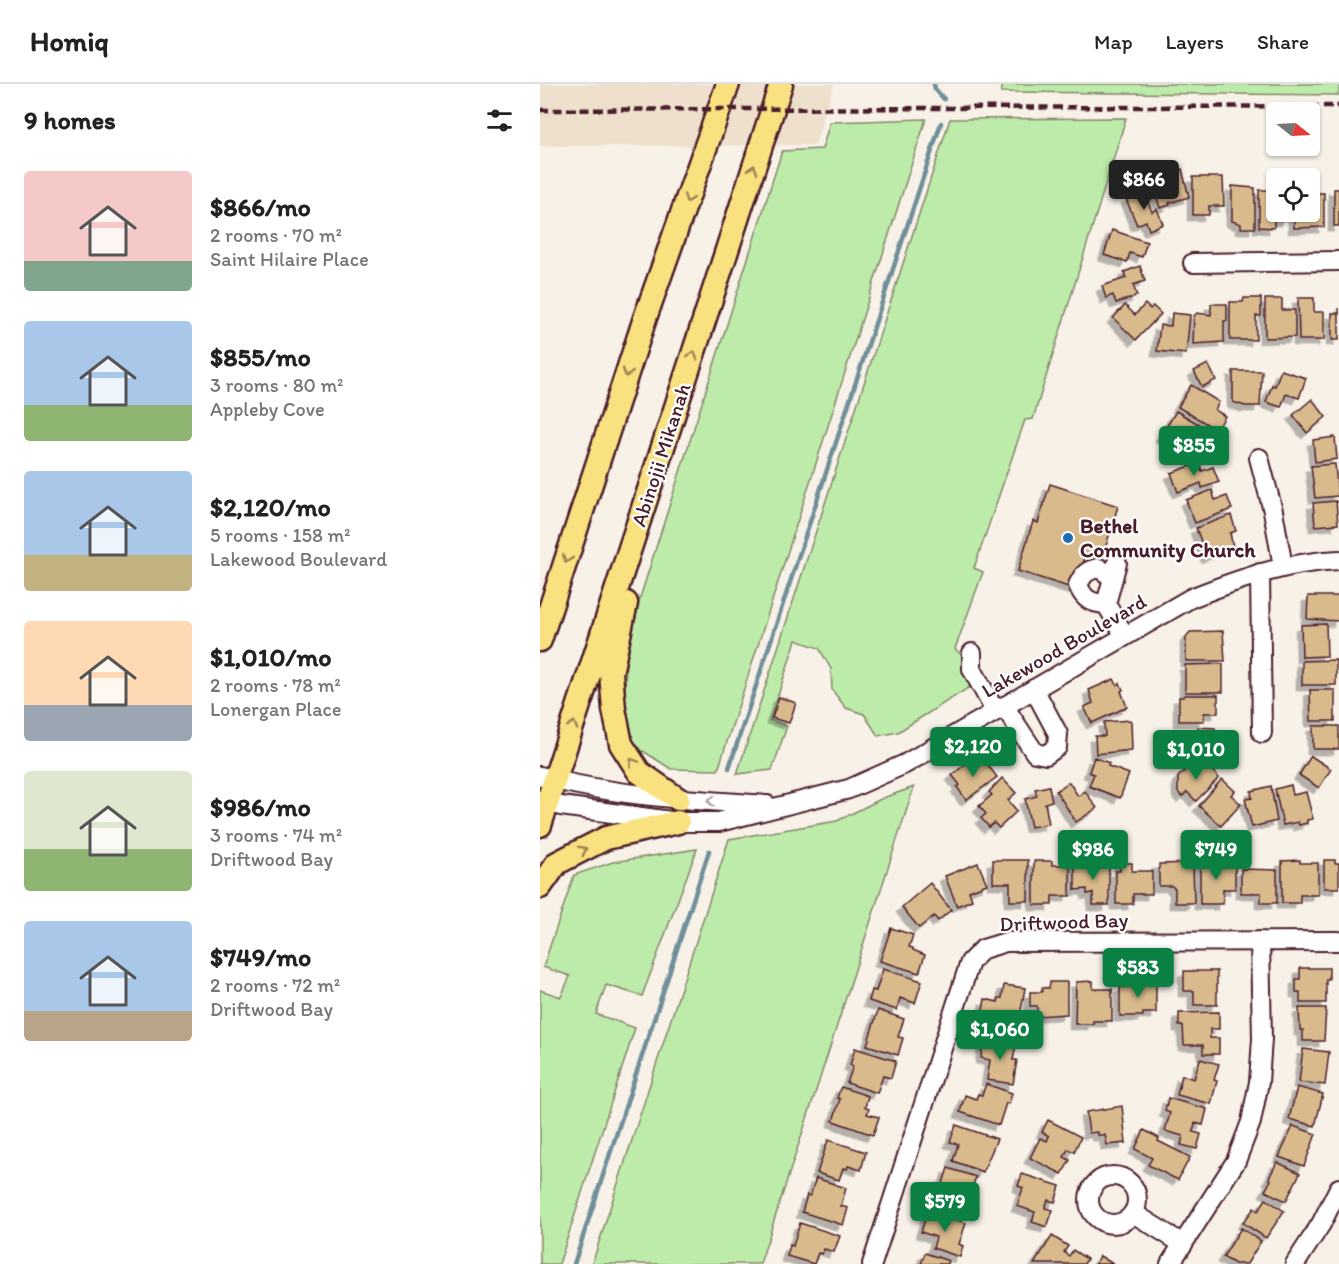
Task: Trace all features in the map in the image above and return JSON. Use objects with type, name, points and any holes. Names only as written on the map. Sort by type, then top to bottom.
[{"type":"main road","points":[[540,640],[645,318],[728,84]]},
{"type":"main road","name":"Abinojii Mikanah","points":[[540,825],[547,778],[649,490],[780,84]]},
{"type":"main road","points":[[649,490],[611,673],[614,709],[621,744],[639,772],[678,799]]},
{"type":"main road","points":[[540,887],[557,863],[606,838],[678,822]]},
{"type":"street","points":[[1193,263],[1339,261]]},
{"type":"street","points":[[1259,458],[1273,511],[1283,567]]},
{"type":"street","name":"Lakewood Boulevard","points":[[544,801],[678,822],[719,822],[849,789],[884,774],[1191,598],[1229,583],[1283,567],[1339,560]]},
{"type":"street","points":[[1106,604],[1087,600],[1078,585],[1083,575],[1091,569],[1115,570],[1106,604],[1125,636]]},
{"type":"street","points":[[1260,573],[1262,733]]},
{"type":"street","points":[[972,653],[972,669],[1000,709],[1035,753],[1046,755],[1057,747],[1058,734],[1034,689]]},
{"type":"street","name":"Lakewood Boulevard","points":[[547,778],[568,784],[678,799],[786,806]]},
{"type":"street","points":[[1170,1264],[1236,1161],[1251,1122],[1259,1082],[1262,1039],[1260,941]]},
{"type":"street","name":"Driftwood Bay","points":[[872,1264],[970,962],[983,948],[1006,942],[1339,941]]},
{"type":"street","points":[[1295,1264],[1321,1224],[1339,1188]]},
{"type":"street","points":[[1133,1213],[1183,1244]]},
{"type":"shaded area","points":[[540,84],[834,84],[815,145],[540,146]]},
{"type":"green space","points":[[1003,84],[1339,84],[1339,95],[1001,92]]},
{"type":"green space","points":[[1126,118],[1033,419],[1025,420],[974,568],[983,572],[955,649],[962,655],[973,685],[898,732],[878,736],[864,714],[846,708],[832,690],[831,669],[819,648],[796,640],[770,720],[787,726],[772,770],[737,774],[950,119]]},
{"type":"green space","points":[[926,119],[718,770],[671,769],[643,751],[636,755],[625,700],[626,652],[640,598],[782,151],[822,149],[830,122]]},
{"type":"green space","points":[[914,787],[760,1264],[592,1264],[729,839],[837,821],[883,798]]},
{"type":"green space","points":[[697,849],[642,996],[606,985],[596,1014],[635,1028],[559,1264],[540,1264],[540,990],[561,997],[570,976],[543,967],[574,875],[613,862]]},
{"type":"building","points":[[1182,169],[1189,197],[1160,208],[1155,191],[1160,190],[1156,176]]},
{"type":"building","points":[[1193,177],[1223,177],[1224,206],[1209,206],[1209,215],[1193,215]]},
{"type":"building","points":[[1232,186],[1255,188],[1255,228],[1241,228],[1241,224],[1232,221]]},
{"type":"building","points":[[1334,189],[1339,189],[1339,226],[1334,226]]},
{"type":"building","points":[[1259,190],[1266,190],[1266,222],[1274,222],[1274,228],[1259,227]]},
{"type":"building","points":[[1144,192],[1152,212],[1157,209],[1163,224],[1149,230],[1146,221],[1137,225],[1126,199]]},
{"type":"building","points":[[1320,193],[1324,193],[1324,227],[1294,228],[1294,222],[1320,222]]},
{"type":"building","points":[[1112,230],[1147,242],[1142,257],[1130,253],[1127,262],[1104,255]]},
{"type":"building","points":[[1140,266],[1145,281],[1133,285],[1137,296],[1116,303],[1113,295],[1106,298],[1102,286],[1126,278],[1124,272]]},
{"type":"building","points":[[1244,298],[1261,298],[1261,316],[1256,316],[1256,340],[1230,340],[1230,302],[1243,302]]},
{"type":"building","points":[[1298,298],[1314,298],[1314,312],[1324,312],[1324,340],[1299,340]]},
{"type":"building","points":[[1265,299],[1282,299],[1282,310],[1295,310],[1295,337],[1265,338]]},
{"type":"building","points":[[1145,304],[1150,309],[1153,306],[1161,314],[1136,340],[1113,318],[1125,305],[1135,315]]},
{"type":"building","points":[[1211,304],[1227,304],[1224,342],[1193,344],[1194,316],[1197,313],[1211,315]]},
{"type":"building","points":[[1172,313],[1190,315],[1186,354],[1157,351],[1160,325],[1171,326]]},
{"type":"building","points":[[1332,313],[1339,313],[1339,340],[1332,340]]},
{"type":"building","points":[[1208,364],[1216,380],[1202,387],[1194,371]]},
{"type":"building","points":[[1281,370],[1306,378],[1299,398],[1286,394],[1281,407],[1266,402]]},
{"type":"building","points":[[1233,371],[1262,371],[1260,406],[1245,406],[1233,402]]},
{"type":"building","points":[[1191,385],[1219,402],[1215,410],[1225,416],[1217,430],[1178,407]]},
{"type":"building","points":[[1312,399],[1326,417],[1307,433],[1293,415]]},
{"type":"building","points":[[1176,411],[1214,433],[1205,447],[1194,441],[1188,451],[1161,436]]},
{"type":"building","points":[[1335,437],[1337,459],[1315,462],[1313,440]]},
{"type":"building","points":[[1199,463],[1202,471],[1213,467],[1219,482],[1202,488],[1201,483],[1178,492],[1171,473]]},
{"type":"building","points":[[1335,464],[1338,496],[1315,498],[1311,466]]},
{"type":"building","name":"Bethel Community Church","points":[[1050,484],[1118,506],[1102,559],[1086,554],[1075,589],[1018,571],[1033,521],[1038,523]]},
{"type":"building","points":[[1212,490],[1215,500],[1227,496],[1232,509],[1195,523],[1186,500]]},
{"type":"building","points":[[1336,501],[1338,524],[1315,526],[1313,503]]},
{"type":"building","points":[[1231,515],[1236,531],[1230,533],[1233,547],[1207,557],[1196,528]]},
{"type":"building","points":[[1308,596],[1339,596],[1339,621],[1307,619]]},
{"type":"building","points":[[1326,624],[1327,656],[1302,657],[1301,625]]},
{"type":"building","points":[[1223,631],[1225,661],[1186,661],[1186,637],[1190,632]]},
{"type":"building","points":[[1336,660],[1336,685],[1302,685],[1302,661]]},
{"type":"building","points":[[1223,664],[1223,692],[1185,692],[1185,665]]},
{"type":"building","points":[[1114,679],[1117,685],[1120,683],[1127,707],[1092,723],[1084,707],[1093,703],[1089,690]]},
{"type":"building","points":[[1310,690],[1335,690],[1335,721],[1311,721]]},
{"type":"building","points":[[1184,695],[1218,695],[1218,713],[1204,713],[1204,721],[1179,721],[1179,697],[1184,697]]},
{"type":"building","points":[[779,697],[796,703],[789,723],[772,718]]},
{"type":"building","points":[[1131,720],[1132,750],[1096,754],[1095,736],[1105,736],[1104,722]]},
{"type":"building","points":[[1313,726],[1339,726],[1339,749],[1313,749]]},
{"type":"building","points":[[1198,727],[1215,728],[1215,744],[1205,744],[1204,753],[1179,753],[1180,732],[1198,732]]},
{"type":"building","points":[[1311,756],[1331,769],[1319,788],[1299,775]]},
{"type":"building","points":[[1094,757],[1109,763],[1108,766],[1129,774],[1120,798],[1089,786],[1094,774],[1089,772]]},
{"type":"building","points":[[973,758],[979,766],[985,761],[997,777],[966,800],[957,787],[960,785],[952,775]]},
{"type":"building","points":[[1196,760],[1203,768],[1207,765],[1219,778],[1196,801],[1187,792],[1182,797],[1178,792],[1178,777]]},
{"type":"building","points":[[1002,778],[1016,793],[1008,800],[1017,811],[999,828],[994,823],[989,827],[981,818],[986,814],[979,806],[992,795],[989,792]]},
{"type":"building","points":[[1222,779],[1235,791],[1231,795],[1241,804],[1221,826],[1199,806]]},
{"type":"building","points":[[1069,782],[1078,796],[1085,791],[1097,808],[1076,822],[1056,791]]},
{"type":"building","points":[[1291,785],[1293,795],[1306,792],[1313,819],[1307,820],[1307,823],[1283,825],[1275,789]]},
{"type":"building","points":[[1049,786],[1052,801],[1045,803],[1049,824],[1031,827],[1025,799],[1037,796],[1035,789]]},
{"type":"building","points":[[1271,786],[1277,821],[1252,827],[1245,799],[1252,798],[1251,791]]},
{"type":"building","points":[[993,860],[1028,860],[1028,901],[1010,901],[1010,883],[993,883]]},
{"type":"building","points":[[1075,860],[1086,860],[1086,864],[1109,864],[1109,905],[1093,905],[1093,893],[1087,894],[1087,889],[1075,890]]},
{"type":"building","points":[[1223,860],[1235,860],[1235,889],[1223,889],[1223,904],[1200,904],[1200,863],[1223,863]]},
{"type":"building","points":[[1300,860],[1300,863],[1318,863],[1318,895],[1300,895],[1300,903],[1282,903],[1282,861]]},
{"type":"building","points":[[1324,860],[1335,860],[1335,863],[1339,863],[1339,888],[1324,888]]},
{"type":"building","points":[[1034,861],[1052,861],[1052,865],[1070,865],[1070,896],[1052,896],[1052,905],[1034,905]]},
{"type":"building","points":[[978,863],[987,884],[969,891],[972,900],[957,906],[945,876]]},
{"type":"building","points":[[1120,863],[1132,863],[1132,871],[1152,871],[1152,894],[1133,894],[1133,904],[1116,904],[1116,871],[1120,871]]},
{"type":"building","points":[[1193,863],[1194,903],[1175,903],[1175,889],[1172,886],[1159,886],[1159,864]]},
{"type":"building","points":[[1241,869],[1277,870],[1277,903],[1261,903],[1261,893],[1241,893]]},
{"type":"building","points":[[930,883],[951,910],[938,921],[934,916],[919,928],[902,907]]},
{"type":"building","points":[[891,928],[913,935],[909,947],[925,955],[919,973],[880,961]]},
{"type":"building","points":[[1300,968],[1329,968],[1329,979],[1326,979],[1326,1003],[1300,1003],[1300,992],[1296,992],[1296,979],[1300,979]]},
{"type":"building","points":[[883,969],[922,981],[915,1003],[900,998],[897,1010],[869,1001],[872,990],[876,991]]},
{"type":"building","points":[[1184,971],[1217,971],[1217,1005],[1194,1005],[1194,991],[1184,991]]},
{"type":"building","points":[[1093,981],[1093,989],[1112,989],[1112,1021],[1075,1024],[1076,982]]},
{"type":"building","points":[[1139,981],[1156,981],[1156,1013],[1143,1013],[1143,1016],[1120,1016],[1120,987],[1139,987]]},
{"type":"building","points":[[1050,982],[1067,982],[1067,1014],[1037,1016],[1037,1006],[1030,1006],[1030,992],[1042,992],[1042,988],[1049,988]]},
{"type":"building","points":[[1004,985],[1025,988],[1019,1022],[982,1016],[985,999],[998,1002],[999,998],[1002,998]]},
{"type":"building","points":[[1299,1008],[1326,1008],[1324,1041],[1303,1041]]},
{"type":"building","points":[[878,1010],[904,1019],[898,1037],[903,1038],[898,1055],[867,1045]]},
{"type":"building","points":[[1219,1012],[1219,1029],[1210,1029],[1210,1038],[1219,1038],[1219,1054],[1203,1054],[1203,1045],[1184,1045],[1183,1026],[1179,1026],[1179,1013]]},
{"type":"building","points":[[983,1040],[1016,1045],[1013,1060],[1017,1060],[1013,1084],[987,1080],[990,1060],[981,1058]]},
{"type":"building","points":[[855,1048],[896,1061],[891,1078],[883,1076],[877,1093],[847,1083],[853,1066],[850,1065]]},
{"type":"building","points":[[1303,1049],[1329,1052],[1325,1085],[1299,1082]]},
{"type":"building","points":[[1200,1059],[1219,1064],[1211,1104],[1177,1095],[1182,1075],[1194,1079]]},
{"type":"building","points":[[986,1084],[1012,1093],[999,1125],[960,1112],[965,1095],[976,1099],[978,1094],[982,1095]]},
{"type":"building","points":[[841,1087],[868,1096],[865,1107],[869,1109],[867,1114],[879,1117],[873,1135],[833,1121]]},
{"type":"building","points":[[1297,1087],[1323,1094],[1315,1126],[1289,1119]]},
{"type":"building","points":[[1168,1098],[1207,1109],[1203,1125],[1195,1123],[1193,1132],[1201,1134],[1197,1149],[1181,1145],[1183,1136],[1165,1131],[1170,1113],[1165,1111]]},
{"type":"building","points":[[1122,1106],[1126,1143],[1107,1145],[1105,1135],[1098,1135],[1098,1132],[1089,1133],[1086,1112]]},
{"type":"building","points":[[1048,1120],[1081,1137],[1074,1152],[1068,1149],[1064,1157],[1070,1160],[1062,1174],[1030,1158],[1040,1138],[1047,1141],[1049,1136],[1042,1132]]},
{"type":"building","points":[[956,1125],[997,1139],[983,1172],[953,1161],[958,1144],[950,1142]]},
{"type":"building","points":[[1293,1126],[1316,1134],[1304,1166],[1279,1157]]},
{"type":"building","points":[[1144,1130],[1159,1138],[1158,1141],[1190,1157],[1178,1180],[1148,1165],[1152,1158],[1135,1149]]},
{"type":"building","points":[[828,1140],[866,1152],[861,1170],[848,1166],[847,1169],[843,1168],[839,1180],[817,1173]]},
{"type":"building","points":[[1277,1162],[1300,1173],[1286,1201],[1265,1191]]},
{"type":"building","points":[[948,1168],[976,1177],[969,1196],[975,1198],[971,1210],[964,1207],[963,1211],[931,1200],[936,1184],[942,1186]]},
{"type":"building","points":[[1022,1174],[1060,1186],[1055,1202],[1048,1200],[1045,1208],[1053,1210],[1047,1227],[1032,1222],[1035,1212],[1017,1206],[1023,1188],[1018,1186]]},
{"type":"building","points":[[816,1178],[846,1188],[841,1206],[848,1208],[843,1225],[802,1212],[807,1195],[810,1196]]},
{"type":"building","points":[[1266,1199],[1284,1211],[1266,1238],[1243,1223],[1254,1208],[1258,1211]]},
{"type":"building","points":[[928,1210],[966,1223],[959,1244],[963,1246],[960,1257],[933,1248],[936,1237],[921,1232]]},
{"type":"building","points":[[800,1223],[840,1236],[834,1252],[824,1249],[822,1254],[818,1253],[814,1264],[787,1256],[790,1245],[793,1246]]},
{"type":"building","points":[[1241,1228],[1261,1241],[1247,1264],[1235,1264],[1223,1257]]},
{"type":"building","points":[[1052,1236],[1068,1246],[1064,1252],[1069,1256],[1073,1250],[1087,1259],[1084,1264],[1034,1264]]},
{"type":"building","points":[[925,1253],[949,1261],[948,1264],[921,1264]]},
{"type":"building","points":[[1100,1256],[1113,1264],[1095,1264]]},
{"type":"waterway","points":[[934,84],[935,89],[944,99]]},
{"type":"waterway","points":[[729,768],[941,123]]},
{"type":"waterway","points":[[574,1264],[709,851]]},
{"type":"railway","points":[[540,110],[1339,106]]},
{"type":"place","name":"Bethel Community Church","points":[[1068,538]]}]
